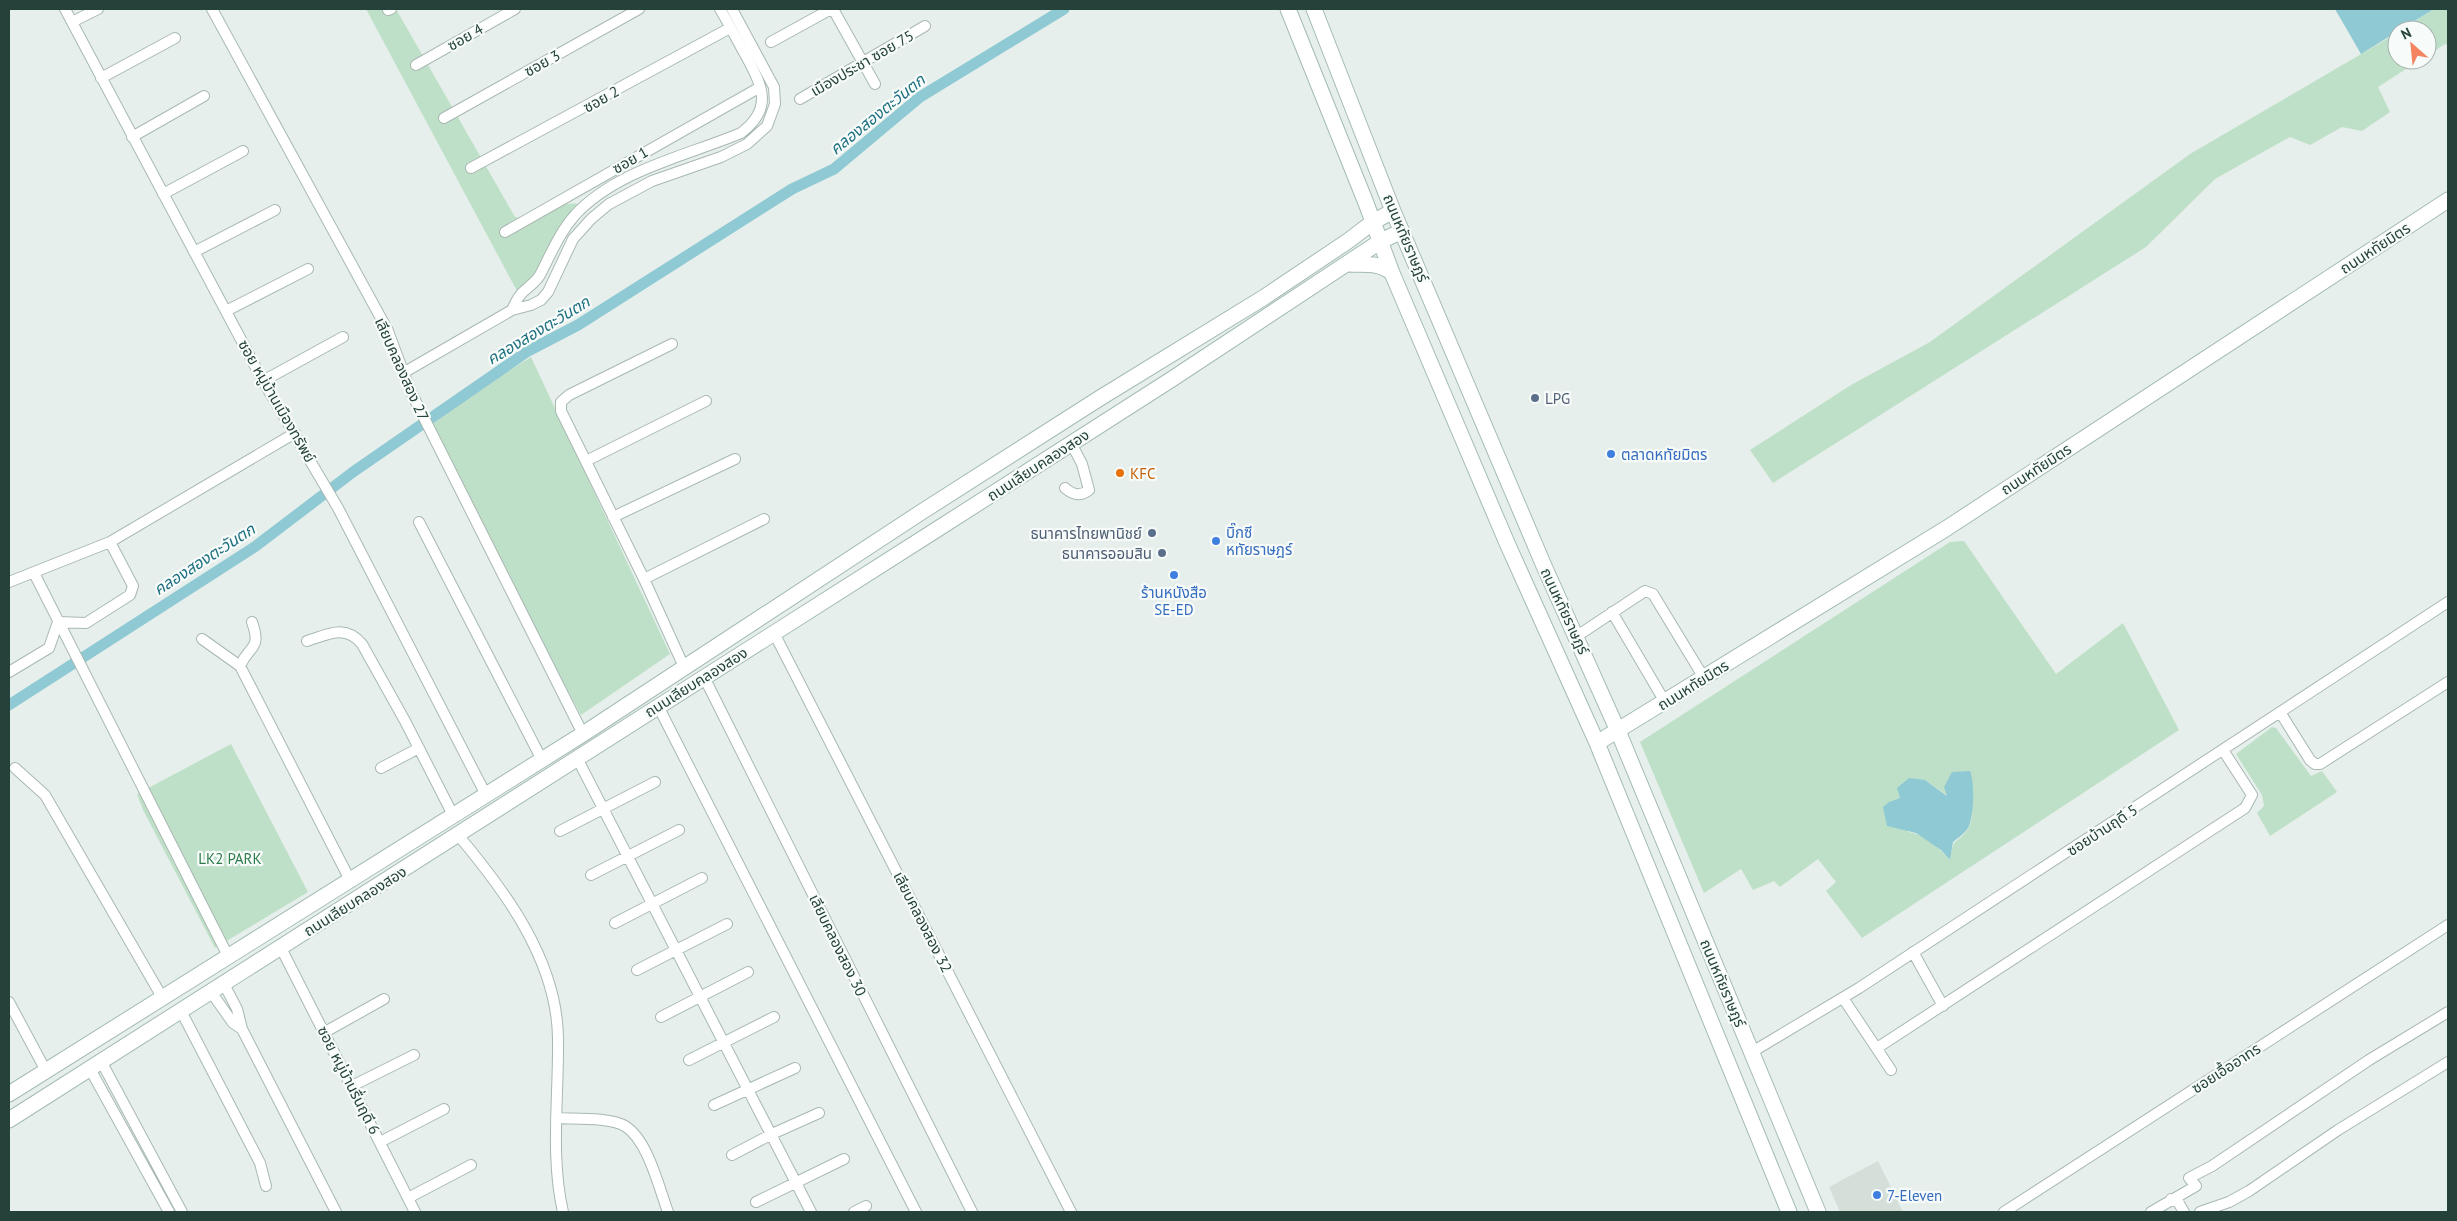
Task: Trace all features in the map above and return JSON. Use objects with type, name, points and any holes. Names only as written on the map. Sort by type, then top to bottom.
[{"type":"main road","name":"ถนนหทัยราษฎร์","points":[[1288,9],[1392,272],[1507,543],[1597,743],[1789,1212]]},
{"type":"main road","name":"ถนนหทัยราษฎร์","points":[[1314,9],[1393,211],[1544,566],[1618,731],[1818,1212]]},
{"type":"main road","name":"ถนนหทัยมิตร","points":[[1597,743],[1947,528],[2448,200]]},
{"type":"main road","points":[[1348,241],[1358,227],[1366,203]]},
{"type":"main road","name":"ถนนเลียบคลองสอง","points":[[9,1094],[542,760],[923,511],[1107,393],[1263,298],[1373,222],[1393,211]]},
{"type":"main road","name":"ถนนเลียบคลองสอง","points":[[9,1120],[936,530],[1349,264],[1381,241],[1402,231]]},
{"type":"main road","points":[[1349,264],[1378,264],[1392,272]]},
{"type":"main road","points":[[923,511],[936,530]]},
{"type":"street","name":"ซอย หมู่บ้านเมืองทรัพย์","points":[[65,9],[263,381],[318,471],[338,508],[486,795]]},
{"type":"street","points":[[72,22],[98,9]]},
{"type":"street","name":"เลียบคลองสอง 27","points":[[212,9],[388,331],[403,373],[439,450],[582,734]]},
{"type":"street","name":"ซอย 4","points":[[416,65],[515,9]]},
{"type":"street","name":"ซอย 3","points":[[444,118],[639,9]]},
{"type":"street","points":[[512,310],[520,295],[540,276],[549,253],[575,215],[594,198],[638,172],[741,132],[755,121],[762,105],[762,87],[720,9]]},
{"type":"street","points":[[403,373],[512,310],[531,305],[548,292],[573,239],[591,219],[610,204],[652,181],[721,157],[747,144],[767,126],[775,104],[774,87],[732,9]]},
{"type":"street","points":[[770,42],[832,9],[875,84]]},
{"type":"street","name":"เมืองประชา ซอย 75","points":[[800,100],[864,64],[925,26]]},
{"type":"street","name":"ซอย 2","points":[[471,168],[730,28]]},
{"type":"street","points":[[101,78],[175,38]]},
{"type":"street","name":"ซอย 1","points":[[505,232],[755,90]]},
{"type":"street","points":[[132,137],[204,96]]},
{"type":"street","points":[[163,194],[243,151]]},
{"type":"street","points":[[631,160],[638,172]]},
{"type":"street","points":[[649,169],[652,181]]},
{"type":"street","points":[[194,252],[274,210]]},
{"type":"street","points":[[563,232],[573,239]]},
{"type":"street","points":[[226,312],[308,269]]},
{"type":"street","points":[[263,381],[343,337]]},
{"type":"street","points":[[672,344],[569,395],[561,402],[561,411],[644,579],[684,667]]},
{"type":"street","points":[[586,460],[706,400]]},
{"type":"street","points":[[9,582],[110,542],[295,433]]},
{"type":"street","points":[[1065,488],[1072,494],[1078,495],[1085,494],[1089,490],[1082,464],[1071,443]]},
{"type":"street","points":[[614,517],[734,459]]},
{"type":"street","points":[[644,579],[764,519]]},
{"type":"street","points":[[419,522],[542,760]]},
{"type":"street","points":[[60,625],[86,623],[130,595],[133,586],[110,542]]},
{"type":"street","points":[[34,573],[228,956]]},
{"type":"street","points":[[1577,636],[1645,591],[1652,594],[1704,678]]},
{"type":"street","name":"ซอยบ้านฤดี 5","points":[[1752,1052],[1844,998],[2448,602]]},
{"type":"street","points":[[1612,612],[1666,702]]},
{"type":"street","points":[[240,666],[255,647],[257,640],[252,622]]},
{"type":"street","points":[[9,672],[49,648],[60,625]]},
{"type":"street","points":[[308,641],[335,632],[355,636],[362,644],[453,815]]},
{"type":"street","name":"เลียบคลองสอง 32","points":[[774,633],[1071,1212]]},
{"type":"street","points":[[202,639],[240,666],[350,880]]},
{"type":"street","name":"เลียบคลองสอง 30","points":[[704,677],[972,1212]]},
{"type":"street","points":[[2280,712],[2310,760],[2315,764],[2320,764],[2448,682]]},
{"type":"street","points":[[658,706],[916,1212]]},
{"type":"street","points":[[381,768],[419,748]]},
{"type":"street","points":[[1877,1048],[2245,808],[2252,796],[2223,750]]},
{"type":"street","points":[[577,758],[811,1212]]},
{"type":"street","points":[[15,768],[45,795],[162,998]]},
{"type":"street","points":[[560,832],[655,782]]},
{"type":"street","points":[[591,875],[679,830]]},
{"type":"street","points":[[458,835],[491,874],[520,919],[533,942],[553,1002],[558,1037],[556,1118],[559,1187],[563,1212]]},
{"type":"street","points":[[615,923],[702,878]]},
{"type":"street","points":[[637,970],[727,924]]},
{"type":"street","name":"ซอยเอื้ออาทร","points":[[2004,1212],[2448,924]]},
{"type":"street","name":"ซอย หมู่บ้านรื่นฤดี 6","points":[[281,948],[415,1212]]},
{"type":"street","points":[[1912,952],[1943,1006]]},
{"type":"street","points":[[661,1017],[748,972]]},
{"type":"street","points":[[218,988],[237,1008],[242,1029],[336,1212]]},
{"type":"street","points":[[1844,998],[1891,1070]]},
{"type":"street","points":[[325,1032],[384,999]]},
{"type":"street","points":[[9,1002],[46,1071]]},
{"type":"street","points":[[180,1011],[260,1163],[266,1186]]},
{"type":"street","points":[[2151,1212],[2196,1186],[2189,1178],[2212,1166],[2369,1060],[2448,1012]]},
{"type":"street","points":[[689,1060],[774,1017]]},
{"type":"street","points":[[352,1086],[414,1055]]},
{"type":"street","points":[[2200,1212],[2229,1202],[2249,1191],[2338,1130],[2448,1062]]},
{"type":"street","points":[[96,1065],[130,1115],[182,1212]]},
{"type":"street","points":[[96,1065],[120,1121],[169,1212]]},
{"type":"street","points":[[714,1105],[795,1068]]},
{"type":"street","points":[[380,1142],[444,1109]]},
{"type":"street","points":[[732,1155],[772,1134],[819,1113]]},
{"type":"street","points":[[120,1121],[130,1115]]},
{"type":"street","points":[[556,1118],[614,1122],[626,1126],[649,1156],[668,1212]]},
{"type":"street","points":[[756,1202],[844,1159]]},
{"type":"street","points":[[408,1198],[471,1165]]},
{"type":"street","points":[[2171,1199],[2178,1202],[2184,1212]]},
{"type":"street","points":[[854,1212],[866,1206]]},
{"type":"shaded area","points":[[1878,1161],[1903,1212],[1840,1212],[1829,1187]]},
{"type":"green space","points":[[366,9],[396,9],[515,217],[531,217],[562,205],[578,204],[536,275],[517,291]]},
{"type":"green space","points":[[2434,9],[2448,9],[2448,45],[2445,44],[2437,49],[2437,20],[2417,20]]},
{"type":"green space","points":[[2387,39],[2387,70],[2404,70],[2378,87],[2390,112],[2362,131],[2342,127],[2310,145],[2290,137],[2215,179],[2146,247],[1773,483],[1750,450],[1851,385],[1930,342],[2190,154]]},
{"type":"green space","points":[[531,357],[670,654],[581,715],[424,423]]},
{"type":"green space","points":[[1964,541],[2056,674],[2123,623],[2179,730],[1862,938],[1826,891],[1836,882],[1818,859],[1780,887],[1774,881],[1753,890],[1741,869],[1704,893],[1640,742],[1950,542]],"holes":[[[1925,780],[1948,796],[1972,798],[1971,823],[1963,835],[1954,843],[1950,860],[1936,846],[1920,836],[1908,832],[1889,802],[1901,798]]]},
{"type":"green space","points":[[2272,727],[2276,728],[2311,776],[2322,771],[2337,792],[2270,836],[2257,813],[2264,806],[2262,795],[2236,754]]},
{"type":"green space","name":"LK2 PARK","points":[[231,744],[308,892],[215,948],[143,810],[137,794]]},
{"type":"water","points":[[2335,9],[2434,9],[2416,20],[2387,20],[2387,38],[2361,54]]},
{"type":"water","points":[[1970,771],[1973,791],[1972,816],[1967,830],[1953,842],[1950,860],[1941,850],[1916,833],[1887,826],[1883,807],[1889,802],[1900,798],[1897,788],[1909,778],[1925,780],[1947,796],[1944,787],[1952,772]]},
{"type":"waterway","name":"คลองสองตะวันตก","points":[[9,705],[256,546],[353,472],[528,351],[578,325],[792,189],[834,169],[920,97],[1064,9]]},
{"type":"place","name":"LPG","points":[[1535,398]]},
{"type":"place","name":"ตลาดหทัยมิตร","points":[[1611,454]]},
{"type":"place","name":"KFC","points":[[1120,473]]},
{"type":"place","name":"ธนาคารไทยพานิชย์","points":[[1152,533]]},
{"type":"place","name":"บิ๊กซี หทัยราษฎร์","points":[[1216,541]]},
{"type":"place","name":"ธนาคารออมสิน","points":[[1162,553]]},
{"type":"place","name":"ร้านหนังสือ SE-ED","points":[[1174,575]]},
{"type":"place","name":"7-Eleven","points":[[1877,1195]]}]
